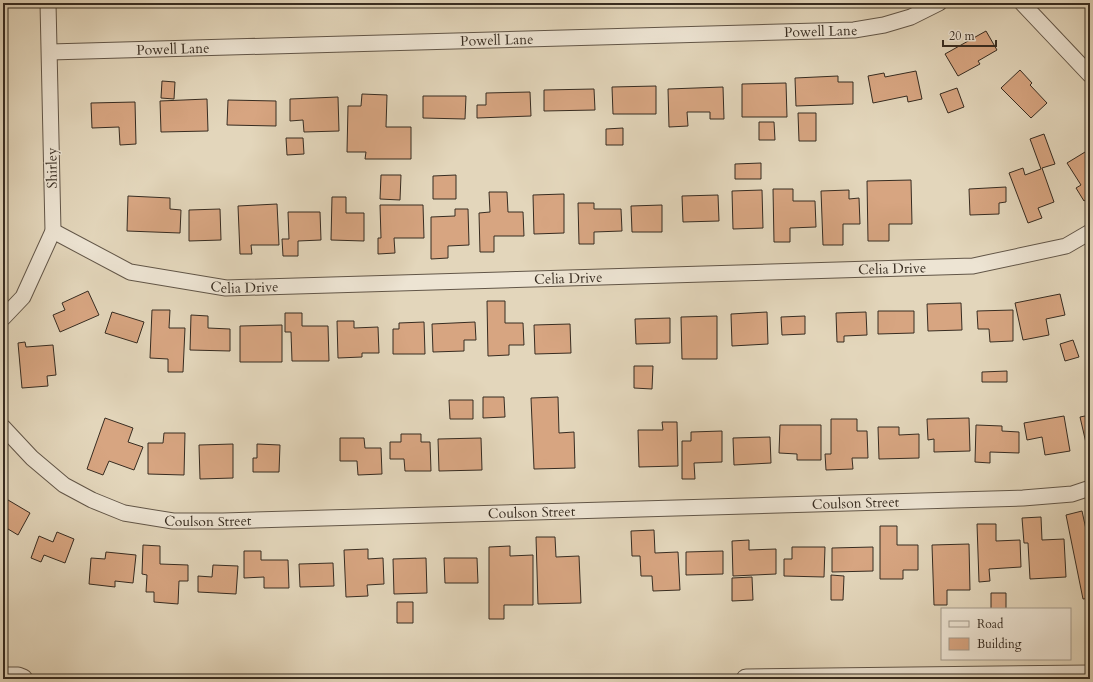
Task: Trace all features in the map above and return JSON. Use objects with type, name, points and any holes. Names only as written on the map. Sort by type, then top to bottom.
[{"type":"street","name":"Shirley","points":[[3,318],[23,297],[53,230],[48,3]]},
{"type":"street","name":"Powell Lane","points":[[50,52],[854,30],[884,25],[911,17],[939,3]]},
{"type":"street","points":[[1022,3],[1090,75]]},
{"type":"street","name":"Celia Drive","points":[[53,230],[130,272],[226,288],[973,266],[1066,246],[1090,232]]},
{"type":"street","name":"Coulson Street","points":[[3,427],[32,458],[64,485],[85,497],[124,513],[173,521],[231,521],[1024,498],[1072,494],[1090,488]]},
{"type":"street","points":[[746,679],[1090,675]]},
{"type":"street","points":[[3,677],[18,677],[23,679]]},
{"type":"building","points":[[986,31],[997,50],[978,61],[980,64],[958,76],[945,54]]},
{"type":"building","points":[[1020,70],[1032,83],[1030,85],[1047,103],[1031,118],[1001,88]]},
{"type":"building","points":[[916,71],[922,99],[908,102],[907,96],[873,103],[868,76],[884,73],[885,77]]},
{"type":"building","points":[[838,76],[838,82],[853,82],[853,104],[796,106],[795,78]]},
{"type":"building","points":[[162,81],[175,82],[174,99],[161,98]]},
{"type":"building","points":[[786,83],[787,117],[742,117],[742,84]]},
{"type":"building","points":[[656,86],[656,114],[613,114],[612,87]]},
{"type":"building","points":[[723,87],[724,119],[710,119],[710,112],[687,112],[688,126],[669,127],[668,89]]},
{"type":"building","points":[[957,88],[964,107],[948,113],[940,94]]},
{"type":"building","points":[[594,89],[595,110],[544,111],[544,90]]},
{"type":"building","points":[[530,92],[531,116],[477,118],[477,105],[486,105],[486,93]]},
{"type":"building","points":[[362,94],[387,95],[386,127],[411,127],[411,159],[365,159],[366,152],[347,152],[348,106],[361,106]]},
{"type":"building","points":[[423,96],[466,96],[465,119],[423,118]]},
{"type":"building","points":[[338,97],[339,131],[304,132],[303,120],[290,121],[290,99]]},
{"type":"building","points":[[207,99],[208,131],[161,132],[160,101]]},
{"type":"building","points":[[228,100],[276,101],[276,126],[227,125]]},
{"type":"building","points":[[135,102],[136,144],[120,145],[119,127],[92,128],[91,103]]},
{"type":"building","points":[[798,113],[816,113],[816,141],[799,141]]},
{"type":"building","points":[[759,122],[774,122],[775,140],[759,140]]},
{"type":"building","points":[[623,128],[623,145],[606,145],[606,129]]},
{"type":"building","points":[[1044,134],[1055,164],[1042,168],[1054,202],[1038,208],[1042,218],[1028,223],[1009,173],[1023,168],[1025,175],[1041,169],[1030,139]]},
{"type":"building","points":[[286,138],[303,138],[304,154],[287,155]]},
{"type":"building","points":[[1090,149],[1090,197],[1084,201],[1076,188],[1081,185],[1067,163]]},
{"type":"building","points":[[761,163],[761,179],[735,179],[735,164]]},
{"type":"building","points":[[381,175],[401,175],[400,200],[380,199]]},
{"type":"building","points":[[456,175],[456,199],[433,199],[433,176]]},
{"type":"building","points":[[911,180],[912,224],[889,224],[889,241],[868,241],[867,181]]},
{"type":"building","points":[[1006,187],[1006,202],[999,203],[999,214],[970,215],[969,189]]},
{"type":"building","points":[[773,189],[793,189],[793,201],[815,201],[816,227],[790,228],[790,242],[774,242]]},
{"type":"building","points":[[762,190],[763,228],[733,229],[732,191]]},
{"type":"building","points":[[849,190],[849,199],[859,198],[860,224],[843,224],[843,245],[823,245],[821,191]]},
{"type":"building","points":[[489,192],[507,192],[508,212],[523,212],[524,236],[494,236],[494,252],[480,252],[479,213],[490,212]]},
{"type":"building","points":[[564,194],[564,233],[534,234],[533,195]]},
{"type":"building","points":[[718,195],[719,221],[683,222],[682,196]]},
{"type":"building","points":[[128,196],[170,198],[170,209],[181,210],[180,233],[127,231]]},
{"type":"building","points":[[332,197],[346,197],[346,213],[364,213],[364,241],[331,240]]},
{"type":"building","points":[[578,203],[594,203],[594,209],[621,209],[622,231],[594,232],[594,244],[579,244]]},
{"type":"building","points":[[277,204],[279,245],[251,245],[252,254],[240,254],[238,206]]},
{"type":"building","points":[[380,205],[423,205],[424,238],[394,238],[395,253],[378,254],[378,238],[381,238]]},
{"type":"building","points":[[662,205],[662,232],[632,232],[631,206]]},
{"type":"building","points":[[220,209],[221,240],[189,241],[189,210]]},
{"type":"building","points":[[455,209],[468,209],[469,245],[448,246],[448,258],[431,259],[431,217],[455,216]]},
{"type":"building","points":[[288,212],[320,212],[321,240],[298,241],[298,256],[283,256],[282,239],[289,239]]},
{"type":"building","points":[[88,291],[99,315],[60,332],[53,315],[65,310],[62,303]]},
{"type":"building","points":[[1060,294],[1065,315],[1046,319],[1049,335],[1023,340],[1015,303]]},
{"type":"building","points":[[487,301],[505,301],[505,323],[523,323],[524,345],[509,345],[509,355],[488,356]]},
{"type":"building","points":[[961,303],[962,330],[928,331],[927,304]]},
{"type":"building","points":[[152,310],[170,310],[169,328],[185,328],[183,372],[168,372],[168,359],[150,358]]},
{"type":"building","points":[[1013,310],[1013,341],[990,342],[989,329],[978,329],[977,311]]},
{"type":"building","points":[[878,311],[914,311],[914,333],[878,334]]},
{"type":"building","points":[[112,312],[144,322],[137,343],[105,333]]},
{"type":"building","points":[[767,312],[768,344],[732,346],[731,314]]},
{"type":"building","points":[[866,312],[867,335],[844,336],[844,342],[837,342],[836,313]]},
{"type":"building","points":[[285,313],[302,313],[302,326],[328,326],[329,361],[292,361],[291,332],[285,332]]},
{"type":"building","points":[[191,315],[208,316],[208,328],[230,329],[230,351],[190,350]]},
{"type":"building","points":[[717,316],[717,359],[682,359],[681,317]]},
{"type":"building","points":[[805,316],[805,334],[782,335],[781,317]]},
{"type":"building","points":[[670,318],[670,343],[636,344],[635,319]]},
{"type":"building","points":[[337,321],[354,321],[354,328],[378,327],[379,353],[362,353],[362,357],[338,358]]},
{"type":"building","points":[[424,322],[425,354],[393,354],[393,329],[399,329],[399,323]]},
{"type":"building","points":[[475,322],[476,340],[464,340],[464,351],[433,352],[432,324]]},
{"type":"building","points":[[570,324],[571,353],[535,354],[534,325]]},
{"type":"building","points":[[282,325],[282,362],[240,362],[240,326]]},
{"type":"building","points":[[1073,340],[1079,357],[1065,361],[1060,344]]},
{"type":"building","points":[[25,342],[26,347],[53,345],[56,375],[47,376],[48,386],[22,388],[18,343]]},
{"type":"building","points":[[634,366],[653,366],[652,389],[634,388]]},
{"type":"building","points":[[1007,371],[1007,382],[982,382],[982,372]]},
{"type":"building","points":[[483,397],[504,397],[505,417],[483,418]]},
{"type":"building","points":[[558,397],[559,433],[574,432],[575,468],[534,469],[531,398]]},
{"type":"building","points":[[449,400],[473,400],[473,419],[450,419]]},
{"type":"building","points":[[1090,415],[1090,442],[1086,443],[1080,417]]},
{"type":"building","points":[[1064,416],[1070,451],[1045,455],[1042,437],[1027,440],[1024,423]]},
{"type":"building","points":[[105,418],[133,428],[128,442],[143,447],[134,470],[109,461],[103,475],[87,469]]},
{"type":"building","points":[[969,418],[970,451],[934,452],[934,439],[928,440],[927,419]]},
{"type":"building","points":[[831,419],[857,419],[857,431],[867,431],[868,458],[852,458],[853,469],[826,470],[825,454],[831,454]]},
{"type":"building","points":[[662,422],[677,422],[678,466],[639,467],[638,430],[663,430]]},
{"type":"building","points":[[780,425],[821,425],[821,460],[797,460],[797,454],[779,453]]},
{"type":"building","points":[[976,425],[1002,426],[1002,431],[1019,432],[1019,453],[990,452],[990,463],[975,462]]},
{"type":"building","points":[[878,427],[899,427],[899,435],[919,434],[919,458],[879,459]]},
{"type":"building","points":[[722,431],[722,462],[694,463],[695,479],[682,479],[682,441],[691,441],[691,432]]},
{"type":"building","points":[[164,433],[185,433],[184,475],[148,474],[148,443],[163,443]]},
{"type":"building","points":[[401,434],[421,434],[421,442],[430,442],[431,471],[405,471],[404,459],[390,459],[390,442],[401,442]]},
{"type":"building","points":[[770,437],[771,463],[734,465],[733,438]]},
{"type":"building","points":[[340,438],[364,438],[365,448],[381,448],[382,474],[358,475],[357,461],[340,461]]},
{"type":"building","points":[[481,438],[482,470],[439,471],[438,439]]},
{"type":"building","points":[[233,444],[233,478],[200,479],[199,445]]},
{"type":"building","points":[[257,444],[280,445],[279,472],[253,472],[253,458],[257,458]]},
{"type":"building","points":[[3,497],[30,513],[18,535],[3,526]]},
{"type":"building","points":[[1082,511],[1087,534],[1090,534],[1090,598],[1083,599],[1066,515]]},
{"type":"building","points":[[1041,517],[1042,540],[1064,539],[1066,577],[1030,579],[1028,543],[1024,543],[1022,518]]},
{"type":"building","points":[[977,524],[996,524],[996,541],[1020,540],[1021,567],[989,569],[990,581],[979,582]]},
{"type":"building","points":[[880,526],[897,526],[897,545],[918,545],[918,570],[903,570],[903,579],[880,579]]},
{"type":"building","points":[[654,530],[655,553],[678,552],[680,590],[653,591],[652,576],[641,576],[640,556],[632,556],[631,531]]},
{"type":"building","points":[[57,532],[74,539],[65,563],[44,555],[41,562],[31,558],[39,536],[53,542]]},
{"type":"building","points":[[536,537],[555,537],[556,557],[579,556],[581,603],[538,604]]},
{"type":"building","points":[[749,540],[749,550],[776,549],[776,574],[733,576],[732,541]]},
{"type":"building","points":[[969,544],[970,590],[947,590],[947,605],[934,605],[932,545]]},
{"type":"building","points":[[143,545],[160,546],[160,564],[188,565],[188,581],[179,581],[178,604],[154,602],[154,592],[146,592],[147,575],[142,574]]},
{"type":"building","points":[[510,546],[510,556],[533,555],[533,605],[504,605],[504,619],[489,619],[489,547]]},
{"type":"building","points":[[792,547],[825,547],[824,577],[784,576],[784,559],[792,559]]},
{"type":"building","points":[[873,547],[873,571],[832,572],[832,548]]},
{"type":"building","points":[[368,549],[368,559],[383,558],[384,584],[367,585],[368,596],[346,597],[344,550]]},
{"type":"building","points":[[244,551],[261,551],[261,560],[288,560],[289,588],[264,588],[264,577],[244,578]]},
{"type":"building","points":[[723,551],[723,574],[686,575],[686,552]]},
{"type":"building","points":[[106,552],[136,555],[133,583],[115,581],[115,587],[89,584],[91,558],[105,559]]},
{"type":"building","points":[[426,558],[427,593],[394,594],[393,559]]},
{"type":"building","points":[[444,558],[477,558],[478,583],[445,583]]},
{"type":"building","points":[[333,563],[334,586],[300,587],[299,564]]},
{"type":"building","points":[[213,565],[238,566],[236,594],[198,592],[198,576],[212,577]]},
{"type":"building","points":[[831,575],[844,576],[843,600],[831,600]]},
{"type":"building","points":[[752,577],[753,600],[732,601],[732,578]]},
{"type":"building","points":[[991,593],[1006,593],[1006,608],[991,608]]},
{"type":"building","points":[[397,602],[413,602],[413,623],[397,623]]}]
